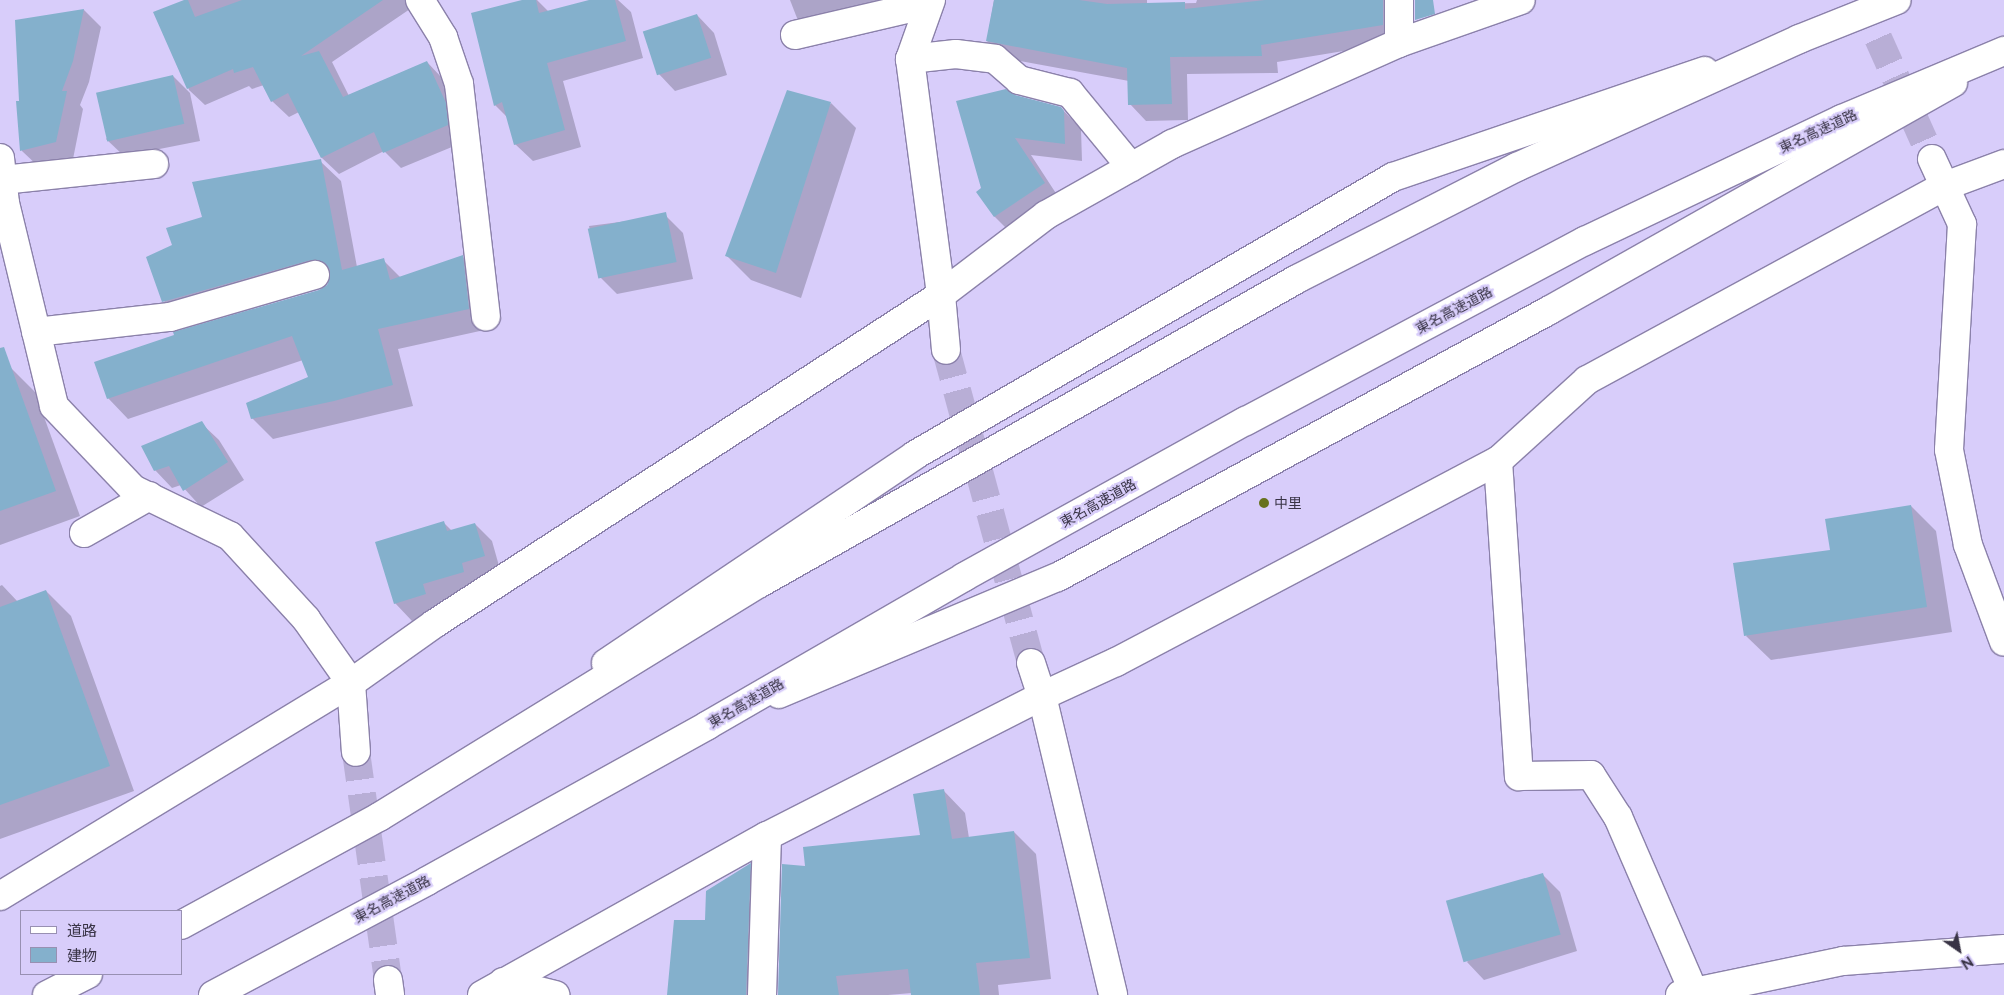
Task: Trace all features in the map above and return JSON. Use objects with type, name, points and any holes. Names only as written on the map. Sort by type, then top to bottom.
[{"type":"main road","points":[[420,0],[443,37],[460,84],[486,316]]},
{"type":"main road","points":[[1398,43],[1399,0]]},
{"type":"main road","points":[[0,896],[352,683],[442,618],[941,295],[1046,215],[1172,144],[1398,43],[1521,0]]},
{"type":"main road","points":[[182,924],[379,816],[760,583],[1296,279],[1517,168],[1799,39],[1897,0]]},
{"type":"main road","points":[[795,35],[928,1]]},
{"type":"main road","points":[[928,1],[910,60],[941,295],[946,350]]},
{"type":"main road","points":[[379,816],[915,455],[1393,177],[1799,39]]},
{"type":"main road","points":[[708,725],[1058,577],[1548,311],[2004,52]]},
{"type":"main road","name":"東名高速道路","points":[[213,995],[427,881],[708,725],[955,582],[1237,425],[1585,241],[1842,119],[2004,52]]},
{"type":"main road","points":[[910,60],[956,54],[996,59],[1019,80],[1070,93],[1131,167]]},
{"type":"main road","points":[[1932,159],[1962,224],[1949,450],[1968,546],[2004,642]]},
{"type":"main road","points":[[154,164],[1,169],[5,225],[36,332],[54,406],[133,489],[230,536],[306,620],[352,683],[356,752]]},
{"type":"main road","points":[[492,988],[767,836],[1042,696],[1184,628],[1498,461],[1587,380],[1945,186],[2004,164]]},
{"type":"main road","points":[[36,332],[170,317],[315,275]]},
{"type":"main road","points":[[1498,461],[1519,776],[1591,775],[1618,817],[1689,994],[1843,961],[2004,950]]},
{"type":"main road","points":[[84,532],[150,496]]},
{"type":"main road","points":[[1030,663],[1042,696],[1113,995]]},
{"type":"main road","points":[[762,995],[767,836]]},
{"type":"main road","points":[[47,995],[86,975]]},
{"type":"main road","points":[[492,988],[555,995]]},
{"type":"building","points":[[188,0],[195,17],[242,0],[383,0],[301,56],[319,51],[343,97],[427,61],[446,103],[448,125],[383,153],[374,132],[321,158],[288,93],[271,102],[253,67],[234,73],[233,69],[187,89],[153,12]]},
{"type":"building","points":[[522,0],[536,0],[539,13],[589,0],[615,0],[626,41],[547,63],[565,130],[514,145],[502,102],[494,106],[471,13]]},
{"type":"building","points":[[994,0],[1079,0],[1107,4],[1185,2],[1185,9],[1265,0],[1383,0],[1383,25],[1261,45],[1262,56],[1170,57],[1172,104],[1128,105],[1127,68],[986,41]]},
{"type":"building","points":[[1415,0],[1433,0],[1435,14],[1415,20]]},
{"type":"building","points":[[84,9],[73,61],[62,91],[67,91],[56,142],[20,151],[16,101],[19,101],[15,20]]},
{"type":"building","points":[[697,14],[711,58],[657,75],[643,32]]},
{"type":"building","points":[[173,75],[184,124],[107,141],[96,93]]},
{"type":"building","points":[[1006,89],[1015,95],[1061,107],[1064,111],[1065,144],[1015,138],[1045,183],[994,217],[976,192],[981,188],[956,101]]},
{"type":"building","points":[[787,90],[831,102],[776,273],[725,256]]},
{"type":"building","points":[[321,159],[342,270],[384,258],[390,280],[463,255],[469,309],[378,329],[393,385],[334,401],[251,419],[246,403],[308,377],[292,336],[107,399],[94,362],[174,335],[173,332],[319,290],[327,285],[330,278],[330,270],[325,263],[311,260],[162,302],[146,257],[172,245],[166,228],[202,217],[192,182]]},
{"type":"building","points":[[666,212],[677,262],[598,279],[588,229]]},
{"type":"building","points":[[4,347],[56,491],[0,511],[0,348]]},
{"type":"building","points":[[202,421],[228,462],[183,491],[169,466],[154,471],[141,446]]},
{"type":"building","points":[[1911,505],[1927,607],[1744,636],[1733,563],[1830,550],[1825,519]]},
{"type":"building","points":[[444,521],[447,531],[475,523],[485,556],[462,563],[464,572],[423,584],[426,594],[394,604],[375,542]]},
{"type":"building","points":[[46,590],[110,766],[0,805],[0,607]]},
{"type":"building","points":[[944,789],[952,839],[1014,831],[1030,958],[976,963],[980,995],[911,995],[908,969],[836,976],[839,995],[778,995],[782,864],[805,866],[803,847],[920,835],[913,794]]},
{"type":"building","points":[[751,863],[746,995],[667,995],[674,920],[705,920],[706,891]]},
{"type":"building","points":[[1543,873],[1561,935],[1464,962],[1446,901]]},
{"type":"tunnel","points":[[1861,0],[1932,159]]},
{"type":"tunnel","points":[[946,350],[1031,663]]},
{"type":"tunnel","points":[[356,752],[388,980]]},
{"type":"place","name":"中里","points":[[1264,503]]}]
